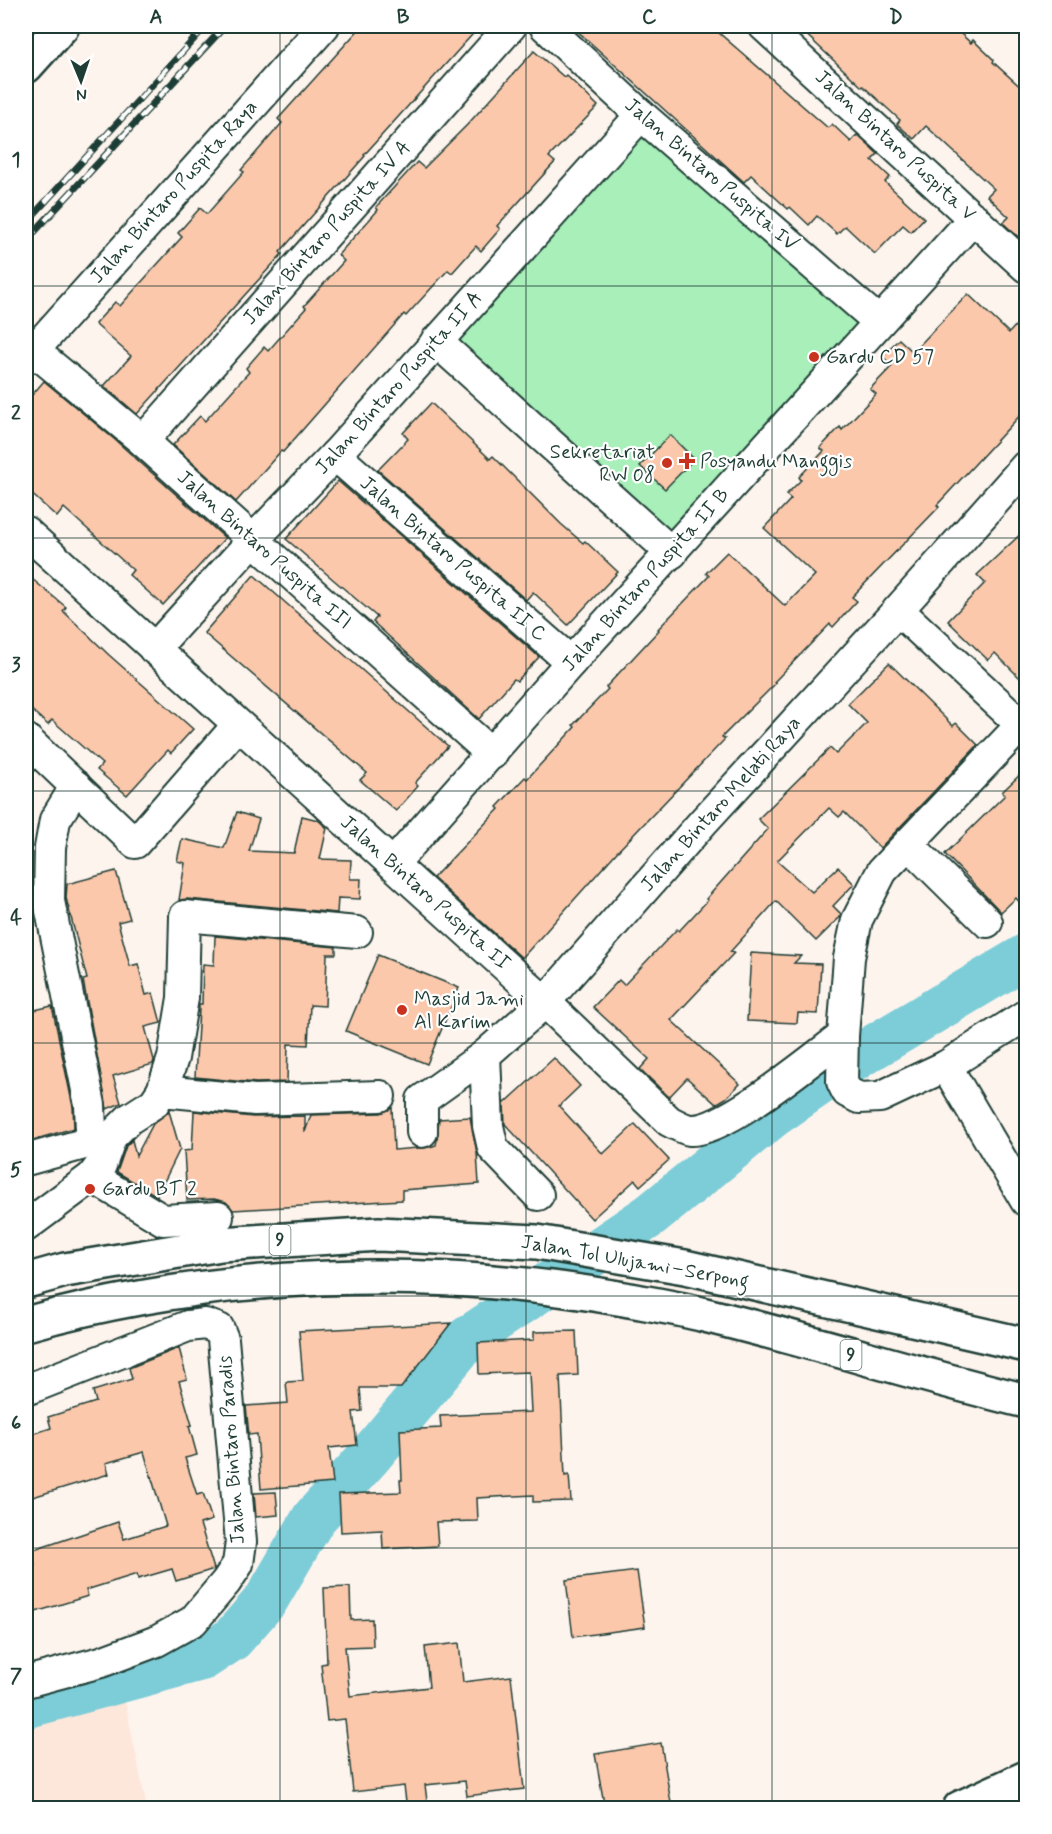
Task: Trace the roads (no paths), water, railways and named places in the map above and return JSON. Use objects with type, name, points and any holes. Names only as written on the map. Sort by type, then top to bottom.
[{"type":"main road","points":[[26,66],[62,26]]},
{"type":"main road","name":"Jalan Tol Ulujami–Serpong","points":[[26,1281],[65,1270],[220,1244],[379,1234],[537,1242],[685,1267],[1026,1345]]},
{"type":"main road","name":"Jalan Tol Ulujami–Serpong","points":[[26,1324],[76,1310],[177,1291],[280,1280],[382,1277],[485,1281],[568,1289],[704,1314],[966,1387],[1026,1401]]},
{"type":"main road","points":[[960,1809],[1022,1789]]},
{"type":"street","name":"Jalan Bintaro Puspita Raya","points":[[29,355],[324,26]]},
{"type":"street","name":"Jalan Bintaro Puspita IV A","points":[[143,441],[511,26]]},
{"type":"street","name":"Jalan Bintaro Puspita IV","points":[[545,26],[641,114],[879,322]]},
{"type":"street","name":"Jalan Bintaro Puspita V","points":[[764,26],[1026,267]]},
{"type":"street","name":"Jalan Bintaro Puspita II A","points":[[154,649],[254,539],[335,455],[641,114]]},
{"type":"street","name":"Jalan Bintaro Puspita II B","points":[[393,864],[571,662],[974,218]]},
{"type":"street","points":[[436,341],[672,552]]},
{"type":"street","name":"Jalan Bintaro Puspita III","points":[[29,355],[143,441],[492,754]]},
{"type":"street","name":"Jalan Bintaro Puspita II C","points":[[335,455],[571,662]]},
{"type":"street","name":"Jalan Bintaro Melati Raya","points":[[422,1132],[422,1100],[485,1055],[545,1002],[703,822],[898,610],[1026,466]]},
{"type":"street","name":"Jalan Bintaro Puspita II","points":[[26,532],[237,726],[545,1002],[669,1121],[690,1130],[709,1127],[733,1117],[843,1043]]},
{"type":"street","points":[[898,610],[1025,725],[882,871],[857,920],[849,958],[842,1082],[848,1092],[859,1098],[880,1097],[946,1065],[1026,1014]]},
{"type":"street","points":[[26,739],[135,843],[237,726]]},
{"type":"street","points":[[26,1160],[84,1144],[92,1131],[90,1105],[49,901],[50,848],[55,820],[76,786]]},
{"type":"street","points":[[908,844],[987,922]]},
{"type":"street","points":[[26,1226],[92,1177],[101,1165],[111,1137],[129,1119],[154,1103],[162,1091],[173,1058],[183,998],[185,916],[357,932]]},
{"type":"street","points":[[485,1055],[488,1126],[493,1148],[538,1195]]},
{"type":"street","points":[[946,1065],[1026,1201]]},
{"type":"street","points":[[162,1091],[255,1101],[380,1096]]},
{"type":"street","points":[[92,1177],[163,1220],[218,1217]]},
{"type":"street","name":"Jalan Bintaro Paradis","points":[[26,1390],[188,1326],[205,1324],[219,1329],[223,1339],[241,1542],[238,1564],[226,1582],[192,1621],[157,1641],[101,1662],[26,1683]]},
{"type":"waterway","points":[[26,1706],[203,1658],[232,1639],[266,1600],[314,1518],[368,1458],[467,1339],[651,1215],[772,1116],[860,1055],[1026,956]]},
{"type":"railway","points":[[26,223],[206,26]]},
{"type":"railway","points":[[26,241],[225,26]]},
{"type":"place","name":"Gardu CD 57","points":[[814,357]]},
{"type":"place","name":"Posyandu Manggis","points":[[687,461]]},
{"type":"place","name":"Sekretariat RW 08","points":[[667,463]]},
{"type":"place","name":"Masjid Jami Al Karim","points":[[402,1010]]},
{"type":"place","name":"Gardu BT 2","points":[[90,1189]]}]
